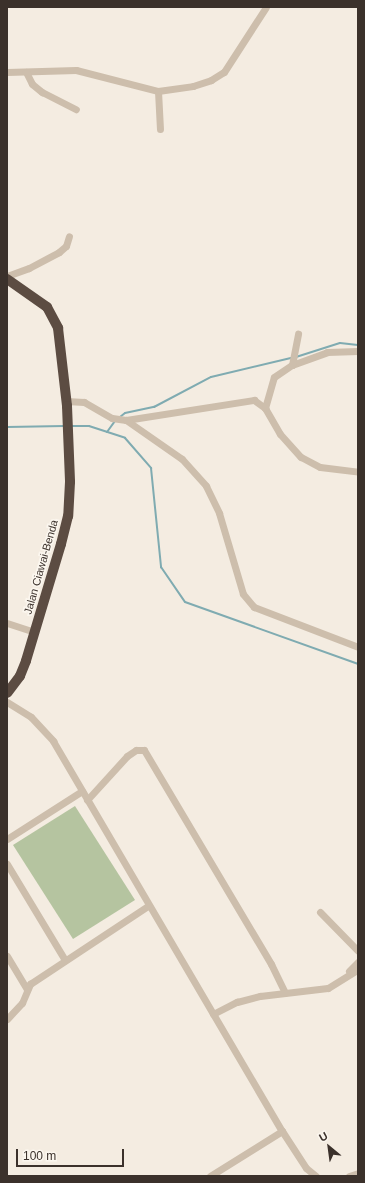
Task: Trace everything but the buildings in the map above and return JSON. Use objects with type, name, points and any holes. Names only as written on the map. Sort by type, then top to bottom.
[{"type":"highway","name":"Jalan Ciawai-Benda","points":[[7,277],[37,298],[55,319],[61,345],[69,440],[68,516],[35,632],[23,668],[7,693]]},
{"type":"street","points":[[7,72],[76,70],[158,91],[193,86],[211,80],[224,72],[266,7]]},
{"type":"street","points":[[26,72],[32,84],[42,92],[76,109]]},
{"type":"street","points":[[158,91],[160,129]]},
{"type":"street","points":[[7,277],[29,268],[59,252],[66,246],[69,236]]},
{"type":"street","points":[[292,365],[298,334]]},
{"type":"street","points":[[265,408],[272,380],[292,365],[327,352],[358,351]]},
{"type":"street","points":[[66,403],[84,402],[112,418],[126,420],[179,413],[246,399],[261,403],[280,434],[301,456],[320,468],[358,472]]},
{"type":"street","points":[[126,420],[182,459],[206,486],[219,513],[243,594],[254,607],[358,647]]},
{"type":"street","points":[[7,623],[35,632]]},
{"type":"street","points":[[7,702],[31,717],[46,731],[282,1132],[306,1168],[316,1176]]},
{"type":"street","points":[[87,800],[127,756],[136,750],[144,750],[271,964],[285,993]]},
{"type":"street","points":[[7,840],[82,791]]},
{"type":"street","points":[[7,864],[65,960]]},
{"type":"street","points":[[7,1019],[22,1003],[27,988],[65,960],[148,906]]},
{"type":"street","points":[[320,912],[358,951]]},
{"type":"street","points":[[7,956],[27,988]]},
{"type":"street","points":[[345,976],[358,962]]},
{"type":"street","points":[[213,1014],[249,999],[328,988],[358,969]]},
{"type":"street","points":[[210,1176],[282,1132]]},
{"type":"street","points":[[349,1176],[358,1173]]},
{"type":"green space","points":[[75,806],[135,900],[73,939],[13,845]]},
{"type":"waterway","points":[[296,357],[340,343],[358,345]]},
{"type":"waterway","points":[[120,417],[125,413],[154,407],[211,377],[291,358]]},
{"type":"waterway","points":[[107,432],[115,421]]},
{"type":"waterway","points":[[7,427],[64,426]]},
{"type":"waterway","points":[[70,426],[89,426],[125,438],[151,468],[161,567],[185,602],[358,664]]}]
